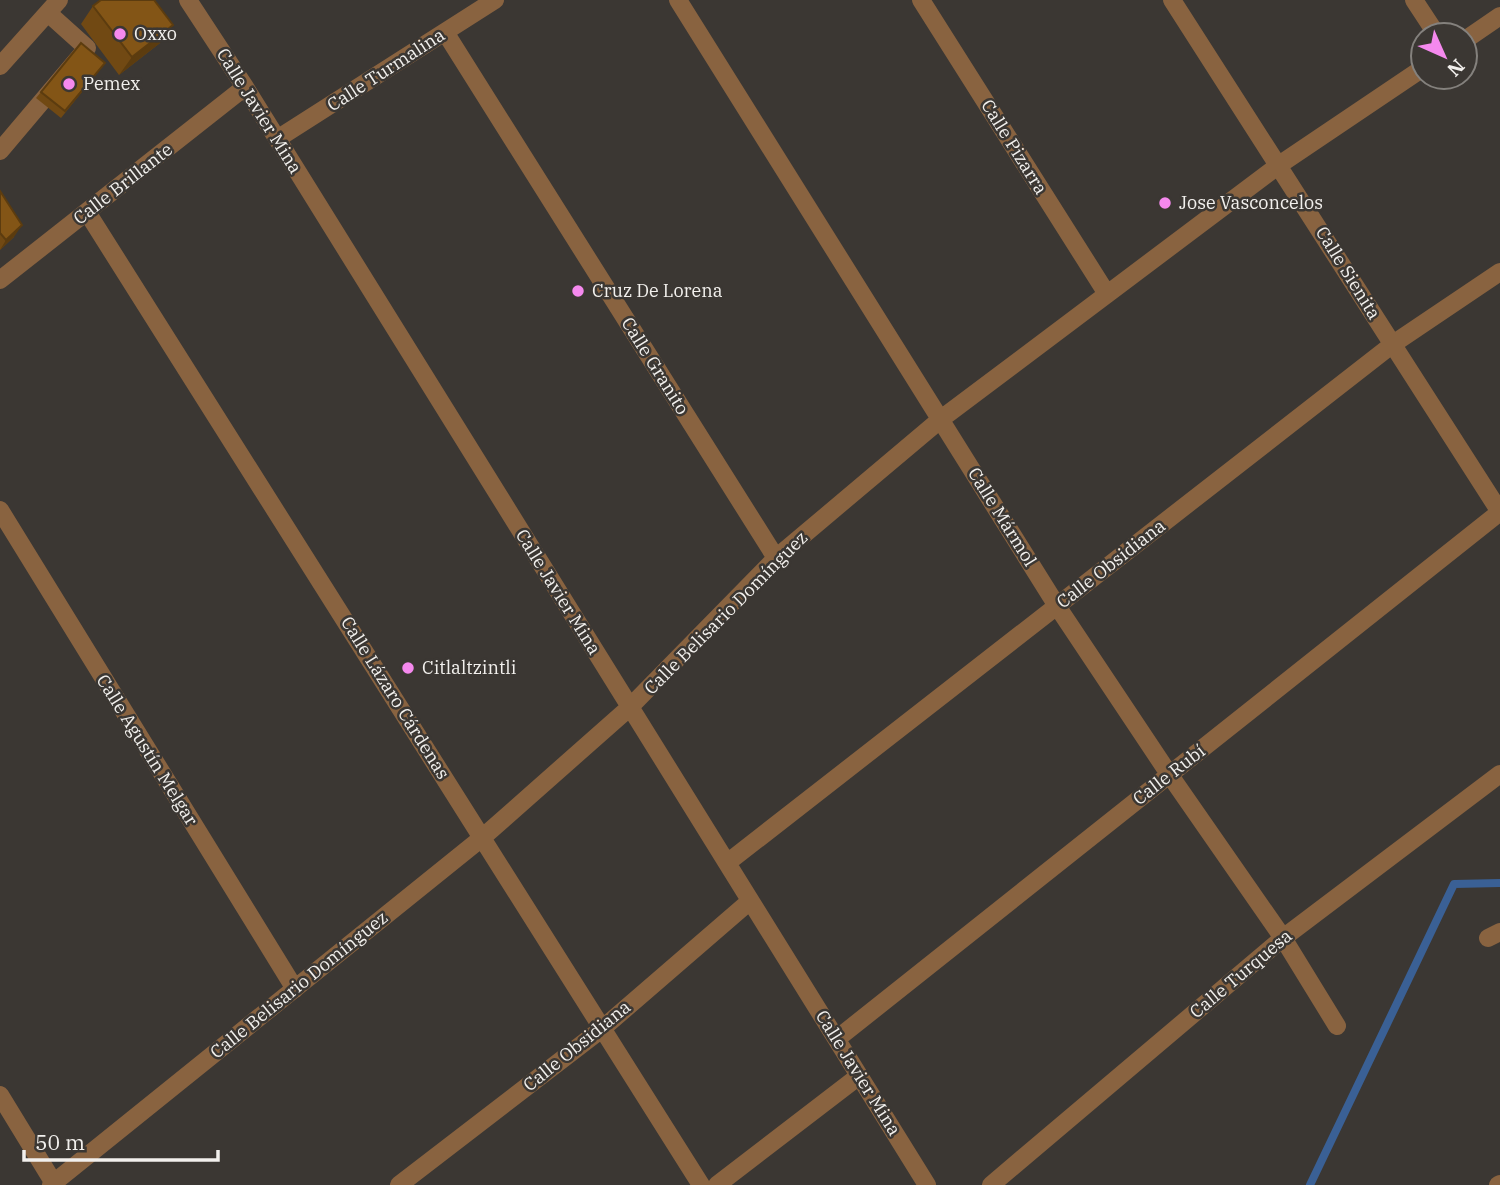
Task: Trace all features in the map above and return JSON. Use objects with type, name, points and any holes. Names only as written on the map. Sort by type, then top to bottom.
[{"type":"street","name":"Calle Javier Mina","points":[[188,0],[245,87],[927,1185]]},
{"type":"street","name":"Calle Turmalina","points":[[277,139],[495,0]]},
{"type":"street","name":"Calle Mármol","points":[[678,0],[1057,606],[1283,938],[1337,1026]]},
{"type":"street","name":"Calle Pizarra","points":[[921,0],[1107,294]]},
{"type":"street","name":"Calle Sienita","points":[[1172,0],[1500,512]]},
{"type":"street","points":[[1414,0],[1428,21]]},
{"type":"street","points":[[0,66],[54,6],[87,48],[0,151]]},
{"type":"street","points":[[1479,30],[1500,16]]},
{"type":"street","name":"Calle Granito","points":[[445,32],[776,558]]},
{"type":"street","name":"Calle Belisario Domínguez","points":[[53,1184],[483,837],[629,708],[776,558],[941,419],[1279,165],[1409,77]]},
{"type":"street","name":"Calle Brillante","points":[[0,280],[245,87]]},
{"type":"street","name":"Calle Lázaro Cárdenas","points":[[87,212],[701,1185]]},
{"type":"street","name":"Calle Obsidiana","points":[[727,863],[1393,344],[1500,272]]},
{"type":"street","name":"Calle Agustín Melgar","points":[[0,510],[295,989]]},
{"type":"street","name":"Calle Rubí","points":[[838,1038],[1500,512]]},
{"type":"street","name":"Calle Turquesa","points":[[991,1185],[1283,938],[1500,774]]},
{"type":"street","name":"Calle Obsidiana","points":[[399,1185],[603,1028],[750,901]]},
{"type":"street","points":[[717,1185],[859,1076]]},
{"type":"street","points":[[0,1095],[53,1184]]},
{"type":"building","points":[[101,0],[154,0],[173,25],[132,57],[93,6]]},
{"type":"building","name":"Pemex","points":[[81,43],[105,63],[65,111],[41,92]]},
{"type":"building","points":[[0,191],[22,225],[6,240],[0,233]]},
{"type":"waterway","points":[[1310,1185],[1454,884],[1500,883]]},
{"type":"place","name":"Oxxo","points":[[120,34]]},
{"type":"place","name":"Pemex","points":[[69,84]]},
{"type":"place","name":"Jose Vasconcelos","points":[[1165,203]]},
{"type":"place","name":"Cruz De Lorena","points":[[578,291]]},
{"type":"place","name":"Citlaltzintli","points":[[408,668]]}]
